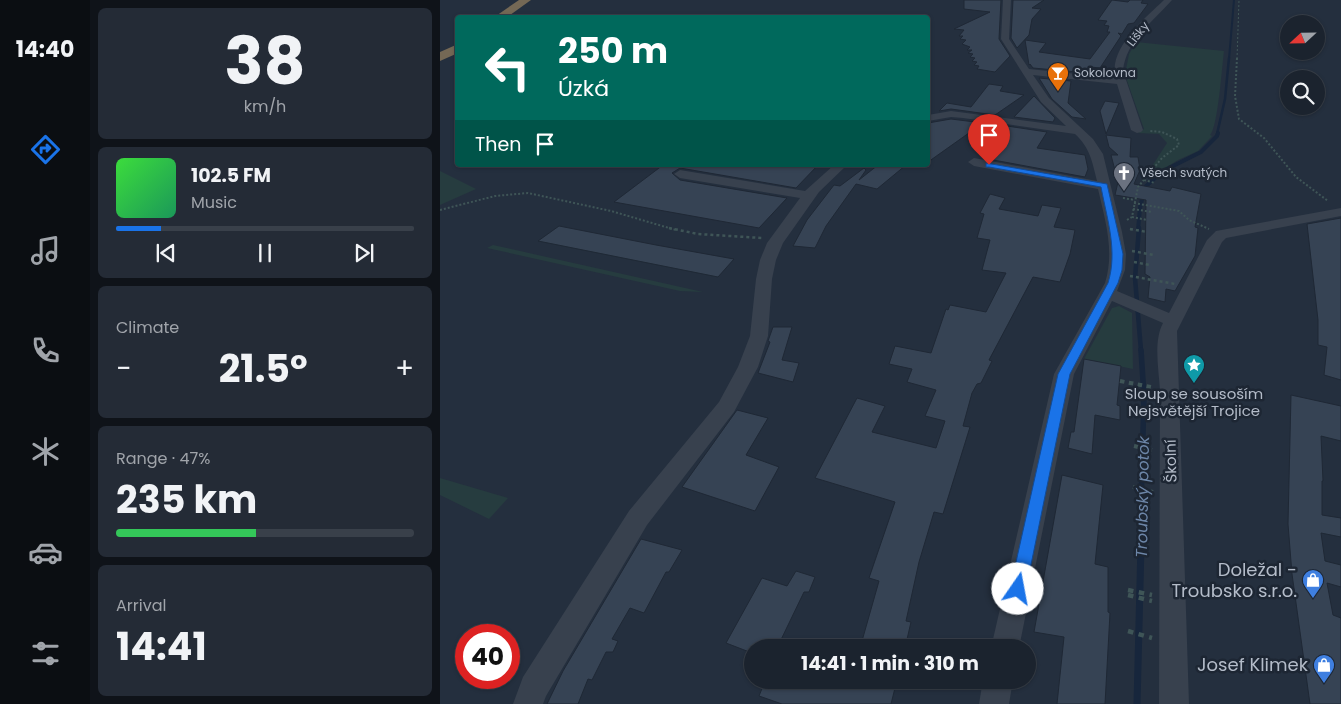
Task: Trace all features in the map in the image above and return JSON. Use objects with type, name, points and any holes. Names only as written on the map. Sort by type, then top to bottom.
[{"type":"highway","points":[[503,15],[526,0]]},
{"type":"highway","points":[[516,15],[538,0]]},
{"type":"highway","points":[[440,49],[455,42]]},
{"type":"highway","points":[[440,57],[455,50]]},
{"type":"street","points":[[1007,0],[1004,36],[1044,100],[1089,141],[1097,154],[1118,254],[1117,270],[1108,293],[1064,374],[1007,639]]},
{"type":"street","name":"Lišky","points":[[1137,130],[1118,66],[1121,57],[1143,26],[1168,0]]},
{"type":"street","points":[[1025,71],[1122,82]]},
{"type":"street","points":[[930,118],[945,114],[963,115],[1079,131]]},
{"type":"street","points":[[974,162],[1022,166],[1104,186]]},
{"type":"street","points":[[528,704],[534,688],[638,518],[728,407],[748,368],[759,336],[764,279],[768,260],[778,238],[809,196],[839,167]]},
{"type":"street","points":[[680,174],[809,196]]},
{"type":"street","points":[[1221,234],[1338,209]]},
{"type":"street","name":"Školní","points":[[1174,704],[1170,401],[1166,343],[1168,331],[1173,320],[1215,240],[1221,234]]},
{"type":"street","points":[[1108,293],[1173,320]]},
{"type":"street","points":[[994,704],[996,689]]},
{"type":"path","points":[[1239,0],[1235,96],[1239,119],[1264,138],[1296,177],[1338,209]]},
{"type":"path","points":[[1134,202],[1138,187],[1162,158],[1180,145],[1177,139],[1162,132],[1137,130]]},
{"type":"path","points":[[1144,180],[1155,183]]},
{"type":"path","points":[[440,210],[517,192],[611,211],[667,228],[716,236],[778,238]]},
{"type":"path","points":[[1121,198],[1179,211],[1189,220],[1221,234]]},
{"type":"path","points":[[1133,209],[1151,212]]},
{"type":"path","points":[[1132,218],[1147,220]]},
{"type":"path","points":[[1129,229],[1147,232]]},
{"type":"path","points":[[1131,250],[1154,255]]},
{"type":"path","points":[[1129,261],[1150,265]]},
{"type":"path","points":[[1127,276],[1191,287]]},
{"type":"path","points":[[1120,381],[1153,388]]},
{"type":"path","points":[[1134,446],[1153,450]]},
{"type":"path","points":[[1133,487],[1154,492]]},
{"type":"path","points":[[1128,592],[1153,598]]},
{"type":"path","points":[[1128,631],[1152,638]]},
{"type":"green space","points":[[1136,42],[1224,51],[1215,121],[1210,135],[1212,136],[1198,151],[1178,160],[1154,175],[1147,174],[1167,143],[1159,134],[1138,133],[1144,129],[1125,75],[1129,54]]},
{"type":"green space","points":[[440,171],[476,189],[440,205]]},
{"type":"green space","points":[[493,245],[703,292],[680,291],[487,248]]},
{"type":"green space","points":[[1119,306],[1132,313],[1133,369],[1084,359],[1112,308]]},
{"type":"green space","points":[[440,478],[508,498],[489,519],[440,495]]},
{"type":"building","points":[[964,0],[1001,0],[999,39],[1010,56],[995,72],[977,69],[979,66],[974,65],[977,62],[972,61],[975,58],[970,57],[973,54],[968,53],[972,50],[967,50],[970,47],[962,44],[966,40],[960,39],[963,36],[959,36],[964,30],[954,29],[990,12],[964,9]]},
{"type":"building","points":[[1013,0],[1044,0],[1032,8],[1041,9],[1032,19],[1029,35],[1017,48],[1011,38]]},
{"type":"building","points":[[1112,0],[1128,2],[1130,0],[1143,0],[1141,3],[1148,4],[1134,23],[1128,24],[1122,34],[1118,33],[1121,36],[1100,68],[1091,67],[1088,73],[1033,68],[1029,65],[1025,40],[1046,43],[1039,52],[1090,59],[1110,32],[1107,32],[1109,26],[1104,25],[1107,21],[1098,20]]},
{"type":"building","points":[[1039,78],[1071,81],[1068,103],[1086,119],[1072,117],[1052,99]]},
{"type":"building","points":[[989,84],[1003,86],[1000,91],[1024,95],[995,115],[951,109],[939,111],[947,103],[971,107]]},
{"type":"building","points":[[1034,96],[1055,118],[1053,122],[1014,117]]},
{"type":"building","points":[[1105,101],[1119,103],[1106,134],[1100,111]]},
{"type":"building","points":[[951,119],[983,123],[930,161],[930,123]]},
{"type":"building","points":[[1007,126],[1047,132],[1037,148],[1085,155],[1088,169],[1085,177],[988,159],[1006,134],[1000,133]]},
{"type":"building","points":[[1106,135],[1131,138],[1130,157],[1138,157],[1140,170],[1134,184],[1170,191],[1172,187],[1201,194],[1195,227],[1198,228],[1195,256],[1175,291],[1166,289],[1165,302],[1148,298],[1150,277],[1145,274],[1146,200],[1115,195],[1118,182],[1111,155],[1118,155],[1109,147]]},
{"type":"building","points":[[660,167],[816,167],[796,188],[680,168],[672,173],[680,180],[787,198],[759,228],[614,202]]},
{"type":"building","points":[[875,167],[904,167],[877,189],[856,184],[826,226],[815,248],[793,246],[807,220],[834,185],[840,186],[864,168],[866,170],[859,180]]},
{"type":"building","points":[[990,194],[1005,198],[999,209],[1038,216],[1042,205],[1061,208],[1054,227],[1075,230],[1070,254],[1060,282],[1033,277],[989,360],[992,361],[981,383],[977,384],[972,393],[963,426],[970,427],[943,514],[934,512],[919,562],[906,621],[911,622],[907,639],[863,639],[879,581],[869,578],[895,502],[815,478],[857,398],[885,406],[872,432],[936,448],[945,421],[925,416],[936,390],[907,382],[912,369],[889,364],[895,346],[931,353],[946,309],[948,310],[950,305],[986,312],[1006,273],[982,270],[990,240],[977,238],[984,214],[980,213]]},
{"type":"building","points":[[1341,218],[1341,380],[1324,375],[1327,347],[1318,345],[1318,320],[1307,224]]},
{"type":"building","points":[[559,226],[734,259],[718,277],[538,241]]},
{"type":"building","points":[[773,327],[792,327],[782,360],[799,363],[793,382],[758,373],[770,342],[768,341]]},
{"type":"building","points":[[1084,359],[1121,366],[1117,405],[1120,406],[1120,420],[1095,415],[1092,454],[1068,448],[1071,432],[1074,432]]},
{"type":"building","points":[[1291,395],[1341,406],[1341,441],[1321,436],[1322,515],[1341,518],[1341,537],[1321,533],[1325,561],[1341,565],[1341,587],[1327,583],[1333,615],[1341,618],[1341,704],[1310,704],[1292,574],[1288,524]]},
{"type":"building","points":[[737,410],[768,418],[746,455],[779,467],[755,511],[682,487]]},
{"type":"building","points":[[1062,475],[1103,485],[1095,564],[1108,567],[1108,612],[1110,613],[1105,704],[1057,704],[1064,637],[1034,632]]},
{"type":"building","points":[[641,539],[682,550],[669,572],[666,572],[644,613],[630,608],[612,639],[618,641],[613,652],[606,652],[592,680],[588,679],[578,704],[547,704],[563,671]]},
{"type":"building","points":[[796,571],[815,577],[809,592],[804,592],[781,639],[744,639],[744,650],[726,643],[762,578],[787,586]]},
{"type":"building","points":[[762,689],[895,689],[891,704],[782,704],[759,696]]},
{"type":"waterway","name":"Troubský potok","points":[[1229,59],[1234,0]]},
{"type":"waterway","name":"Troubský potok","points":[[1217,134],[1225,99],[1229,58]]},
{"type":"waterway","name":"Troubský potok","points":[[1138,230],[1140,208],[1145,187],[1163,171],[1201,152],[1218,133]]},
{"type":"waterway","name":"Troubský potok","points":[[1139,228],[1135,278],[1141,351]]},
{"type":"waterway","name":"Troubský potok","points":[[1141,350],[1144,396],[1141,507]]},
{"type":"waterway","name":"Troubský potok","points":[[1137,704],[1142,505]]},
{"type":"place","name":"Sokolovna","points":[[1058,92]]},
{"type":"place","name":"Všech svatých","points":[[1124,192]]},
{"type":"place","name":"Sloup se sousoším Nejsvětější Trojice","points":[[1194,384]]},
{"type":"place","name":"Doležal - Troubsko s.r.o.","points":[[1313,599]]},
{"type":"place","name":"Josef Klimek","points":[[1324,684]]},
{"type":"route","points":[[989,165],[1104,186],[1118,254],[1117,270],[1113,283],[1064,374],[1018,589]]}]
